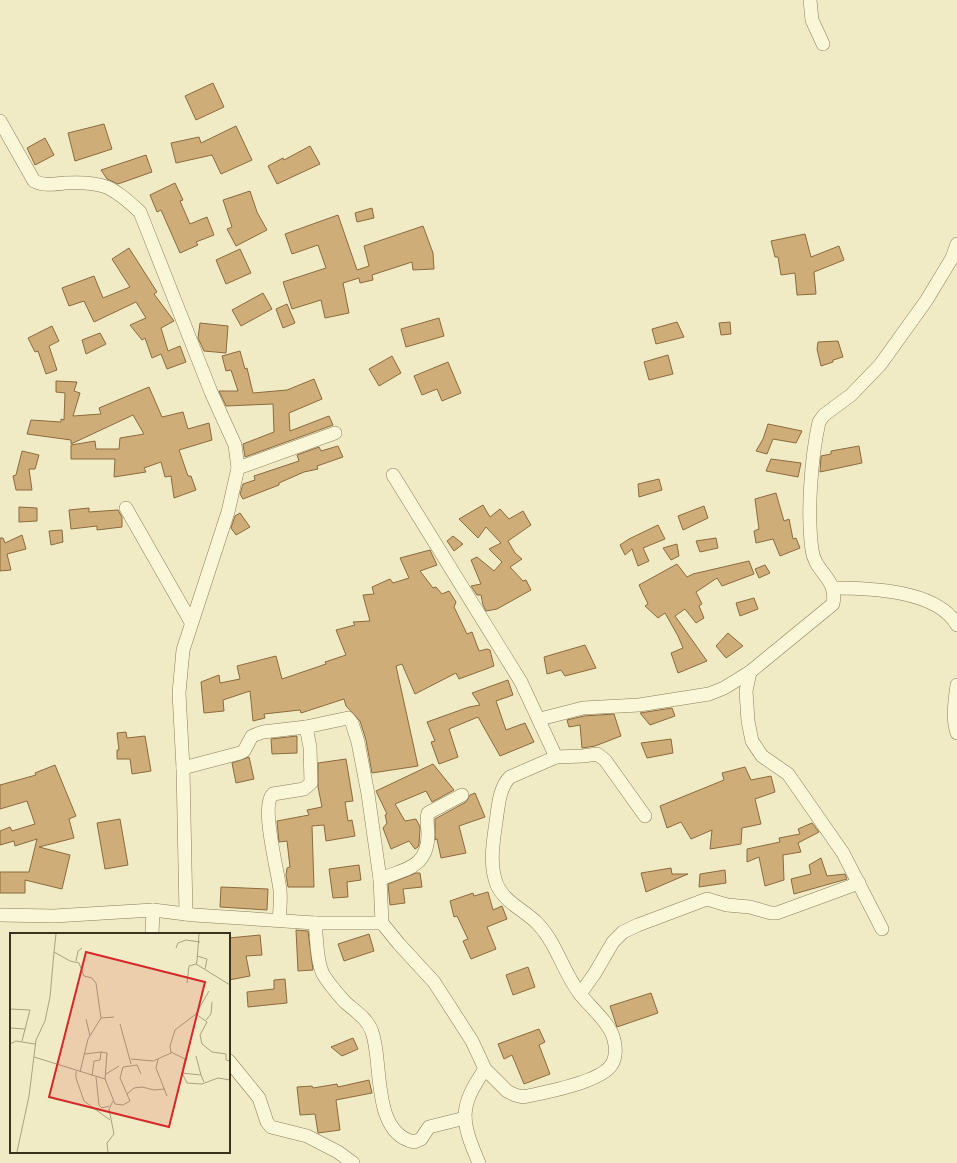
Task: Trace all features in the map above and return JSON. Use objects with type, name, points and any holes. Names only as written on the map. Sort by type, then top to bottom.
[{"type":"street","points":[[810,0],[812,20],[823,44]]},
{"type":"street","points":[[0,121],[34,181],[44,184],[78,182],[100,184],[121,194],[140,212],[211,392],[234,445],[238,468],[228,512],[217,542],[206,584],[191,622],[183,650],[179,693],[183,768],[186,914]]},
{"type":"street","points":[[540,719],[583,708],[640,705],[709,694],[724,688],[750,672],[833,604],[833,588],[828,578],[818,567],[812,551],[810,520],[812,483],[819,422],[824,415],[851,395],[880,365],[955,259],[957,244]]},
{"type":"street","points":[[238,468],[335,433]]},
{"type":"street","points":[[393,475],[522,682],[556,757]]},
{"type":"street","points":[[126,508],[191,622]]},
{"type":"street","points":[[833,588],[883,590],[936,604],[953,618],[957,625]]},
{"type":"street","points":[[750,672],[746,692],[748,721],[752,741],[762,756],[788,774],[842,853],[882,929]]},
{"type":"street","points":[[956,729],[954,707],[957,685]]},
{"type":"street","points":[[183,768],[240,753],[244,751],[252,736],[263,732],[306,727],[348,718],[352,723],[358,742],[368,794],[380,879],[382,923],[434,982],[472,1042],[485,1070],[507,1091],[515,1095],[523,1096],[574,1085],[600,1075],[612,1065],[615,1057],[614,1040],[605,1024],[580,994],[568,975],[550,937],[537,923],[503,895],[498,885],[493,869],[493,843],[499,805],[505,783],[518,773],[556,757],[600,755],[645,816]]},
{"type":"street","points":[[279,920],[280,891],[268,820],[268,801],[274,794],[304,789],[311,783],[310,747],[306,727]]},
{"type":"street","points":[[380,879],[406,870],[420,860],[427,845],[428,813],[462,795]]},
{"type":"street","points":[[580,994],[595,974],[613,942],[623,932],[680,908],[707,899],[727,906],[750,907],[776,913],[858,883]]},
{"type":"street","points":[[0,914],[54,916],[153,910],[186,914],[315,923],[382,923]]},
{"type":"street","points":[[152,933],[153,910]]},
{"type":"street","points":[[315,923],[323,973],[346,1002],[358,1012],[372,1031],[382,1098],[385,1111],[392,1125],[400,1134],[414,1142],[421,1139],[429,1127],[465,1118]]},
{"type":"street","points":[[230,1062],[259,1098],[267,1122],[271,1127],[307,1136],[338,1152],[353,1163]]},
{"type":"street","points":[[479,1163],[464,1123],[466,1105],[473,1087],[485,1070]]},
{"type":"building","points":[[213,83],[224,107],[196,120],[185,96]]},
{"type":"building","points":[[104,124],[112,149],[75,161],[68,133]]},
{"type":"building","points":[[236,126],[252,160],[221,174],[212,155],[176,163],[171,143],[199,137],[201,143]]},
{"type":"building","points":[[45,138],[54,155],[35,165],[27,148]]},
{"type":"building","points":[[310,146],[320,164],[277,184],[268,166],[283,158],[284,160]]},
{"type":"building","points":[[146,155],[152,172],[118,184],[107,179],[101,170]]},
{"type":"building","points":[[175,183],[183,200],[180,201],[190,224],[207,217],[214,235],[196,242],[198,245],[180,253],[161,210],[157,212],[150,195]]},
{"type":"building","points":[[250,191],[257,212],[267,230],[236,246],[227,229],[232,227],[223,200]]},
{"type":"building","points":[[372,208],[374,218],[357,222],[355,213]]},
{"type":"building","points":[[338,215],[357,270],[369,266],[364,246],[423,226],[433,253],[434,269],[413,270],[412,262],[372,275],[373,280],[360,283],[359,278],[343,283],[349,313],[325,318],[321,300],[292,309],[283,282],[326,268],[318,245],[292,254],[285,234]]},
{"type":"building","points":[[805,234],[811,257],[839,246],[844,260],[814,272],[816,294],[797,295],[795,273],[781,275],[778,257],[775,257],[771,241]]},
{"type":"building","points":[[129,248],[157,292],[154,294],[174,321],[161,328],[168,351],[180,346],[186,362],[167,369],[161,354],[152,358],[145,338],[142,340],[130,325],[146,318],[136,302],[94,322],[84,301],[69,306],[62,288],[94,276],[103,298],[130,287],[112,259]]},
{"type":"building","points":[[240,249],[251,273],[226,284],[216,260]]},
{"type":"building","points":[[263,293],[272,309],[241,326],[232,310]]},
{"type":"building","points":[[287,304],[295,323],[283,328],[276,309]]},
{"type":"building","points":[[439,318],[444,336],[406,347],[401,329]]},
{"type":"building","points":[[677,322],[684,337],[656,344],[652,329]]},
{"type":"building","points":[[730,322],[731,334],[721,335],[719,323]]},
{"type":"building","points":[[200,323],[228,326],[226,353],[204,351],[198,338]]},
{"type":"building","points":[[52,326],[59,341],[49,346],[57,370],[46,374],[38,351],[35,352],[28,338]]},
{"type":"building","points":[[100,333],[106,344],[86,354],[82,340]]},
{"type":"building","points":[[838,341],[843,357],[821,366],[817,349],[818,342]]},
{"type":"building","points":[[240,351],[245,369],[247,368],[253,393],[287,390],[314,379],[322,399],[289,413],[290,431],[329,416],[333,425],[245,457],[243,444],[274,432],[273,404],[226,406],[219,391],[238,391],[231,370],[226,371],[222,356]]},
{"type":"building","points":[[668,355],[673,374],[649,380],[644,362]]},
{"type":"building","points":[[392,356],[401,373],[379,386],[369,369]]},
{"type":"building","points":[[448,362],[461,393],[442,401],[437,389],[422,395],[414,376]]},
{"type":"building","points":[[56,381],[77,382],[74,391],[80,393],[73,416],[101,414],[99,408],[149,387],[162,417],[183,412],[188,429],[209,423],[212,440],[179,450],[188,476],[191,476],[196,490],[174,498],[171,476],[165,477],[161,462],[144,468],[146,472],[114,477],[115,459],[71,459],[71,445],[95,441],[96,449],[119,449],[120,438],[144,434],[133,415],[71,444],[71,440],[27,434],[31,420],[61,422],[61,419],[64,420],[65,393],[56,392]]},
{"type":"building","points":[[768,424],[802,431],[796,443],[773,439],[767,454],[756,451],[763,439]]},
{"type":"building","points":[[338,446],[343,457],[317,466],[318,469],[304,472],[279,483],[279,485],[243,499],[240,494],[243,484],[255,480],[254,476],[299,461],[297,455],[319,447],[321,451]]},
{"type":"building","points":[[859,446],[862,463],[820,472],[821,456],[831,454],[831,451]]},
{"type":"building","points":[[22,451],[39,455],[35,469],[29,469],[32,490],[16,490],[13,476],[16,475]]},
{"type":"building","points":[[771,459],[801,463],[798,477],[766,471]]},
{"type":"building","points":[[659,479],[662,490],[639,497],[638,484]]},
{"type":"building","points":[[776,493],[784,521],[789,519],[793,539],[796,538],[800,548],[780,556],[773,539],[756,543],[754,531],[759,529],[755,499]]},
{"type":"building","points":[[483,505],[490,517],[500,509],[509,519],[523,511],[531,525],[508,541],[515,553],[522,559],[510,567],[523,581],[526,580],[531,590],[497,609],[486,611],[481,595],[477,595],[471,586],[481,584],[471,560],[477,557],[494,571],[502,562],[489,549],[501,543],[486,527],[478,538],[459,519]]},
{"type":"building","points":[[704,506],[708,518],[683,530],[678,516]]},
{"type":"building","points":[[19,507],[37,508],[37,521],[19,522]]},
{"type":"building","points":[[89,508],[89,512],[118,510],[122,517],[122,527],[97,530],[97,526],[71,529],[69,510]]},
{"type":"building","points":[[240,513],[250,527],[236,535],[231,528],[235,516]]},
{"type":"building","points":[[658,525],[665,539],[643,548],[649,561],[638,566],[632,549],[625,555],[620,545]]},
{"type":"building","points":[[62,530],[63,542],[51,545],[49,531]]},
{"type":"building","points":[[22,535],[26,549],[7,554],[11,570],[0,571],[0,538],[3,538],[5,543]]},
{"type":"building","points":[[453,536],[463,544],[454,551],[447,541]]},
{"type":"building","points":[[716,538],[718,548],[700,552],[696,541]]},
{"type":"building","points":[[677,544],[679,556],[671,560],[663,548]]},
{"type":"building","points":[[430,550],[437,565],[420,571],[433,588],[436,587],[442,594],[449,591],[456,602],[454,607],[467,634],[472,632],[479,651],[487,649],[490,650],[494,666],[459,679],[456,673],[415,694],[402,664],[396,666],[418,766],[372,773],[366,740],[360,721],[346,706],[344,699],[301,713],[300,710],[264,714],[265,718],[253,721],[250,691],[223,700],[224,711],[204,713],[201,682],[219,675],[220,683],[240,679],[237,666],[276,656],[282,679],[326,664],[325,662],[346,655],[336,630],[355,625],[353,622],[370,621],[363,595],[374,594],[372,587],[390,579],[393,583],[409,578],[400,558]]},
{"type":"building","points":[[749,561],[754,574],[722,586],[717,578],[696,592],[702,604],[699,606],[704,618],[696,623],[685,609],[675,616],[707,661],[678,673],[671,653],[683,648],[678,636],[665,613],[658,618],[645,606],[648,604],[639,585],[677,564],[687,577],[693,574]]},
{"type":"building","points":[[765,565],[770,573],[759,578],[755,569]]},
{"type":"building","points":[[754,598],[758,609],[740,616],[736,603]]},
{"type":"building","points":[[728,633],[743,646],[726,658],[716,646]]},
{"type":"building","points":[[585,645],[596,668],[565,676],[561,670],[547,674],[544,657]]},
{"type":"building","points":[[508,680],[513,695],[496,701],[506,730],[525,723],[534,742],[500,756],[478,717],[449,729],[458,757],[439,764],[431,742],[435,741],[427,722],[469,707],[480,705],[472,693]]},
{"type":"building","points":[[672,708],[675,716],[650,725],[640,713]]},
{"type":"building","points":[[614,714],[621,736],[595,746],[582,748],[580,725],[569,727],[567,720],[584,716]]},
{"type":"building","points":[[126,732],[127,738],[145,736],[151,771],[132,774],[130,759],[117,759],[117,750],[119,750],[117,733]]},
{"type":"building","points":[[297,736],[297,753],[272,754],[271,739]]},
{"type":"building","points":[[671,739],[673,753],[647,758],[641,743]]},
{"type":"building","points":[[249,757],[254,779],[236,783],[232,763]]},
{"type":"building","points":[[346,759],[353,801],[345,802],[348,821],[352,820],[355,836],[326,841],[324,825],[312,826],[314,887],[288,887],[286,875],[287,868],[290,867],[287,841],[279,842],[277,821],[309,815],[307,810],[322,807],[318,787],[318,763]]},
{"type":"building","points":[[433,764],[454,790],[432,802],[426,791],[395,804],[405,821],[416,819],[420,827],[419,844],[415,849],[409,841],[391,849],[383,828],[387,823],[385,815],[387,814],[376,791]]},
{"type":"building","points":[[55,765],[76,816],[69,819],[74,838],[39,847],[70,855],[62,889],[25,880],[25,893],[0,893],[0,872],[29,872],[37,839],[15,846],[14,841],[0,845],[0,831],[10,827],[12,831],[35,824],[27,801],[0,809],[0,785],[36,775],[35,773]]},
{"type":"building","points":[[745,767],[751,780],[771,776],[775,792],[755,799],[761,824],[742,828],[741,844],[710,849],[712,830],[691,839],[681,822],[667,828],[660,806],[724,780],[722,773]]},
{"type":"building","points":[[475,793],[485,817],[459,826],[466,853],[441,858],[437,839],[435,840],[435,819],[466,802],[470,795]]},
{"type":"building","points":[[120,819],[128,865],[105,869],[97,823]]},
{"type":"building","points":[[812,823],[819,832],[798,843],[801,852],[783,855],[784,880],[765,886],[759,857],[747,862],[747,849],[780,842],[779,838],[800,834],[798,829]]},
{"type":"building","points":[[821,858],[827,876],[845,874],[847,879],[794,894],[791,879],[811,874],[809,865]]},
{"type":"building","points":[[359,865],[361,880],[347,882],[348,897],[333,898],[329,869]]},
{"type":"building","points":[[671,868],[672,874],[688,874],[646,892],[641,873]]},
{"type":"building","points":[[725,870],[726,883],[699,887],[700,874]]},
{"type":"building","points":[[416,873],[420,873],[422,887],[403,889],[405,903],[390,905],[388,884]]},
{"type":"building","points":[[221,887],[268,889],[267,910],[220,907]]},
{"type":"building","points":[[488,892],[493,910],[502,906],[507,919],[487,927],[496,949],[471,959],[463,941],[468,939],[457,916],[454,917],[450,901],[473,893],[474,896]]},
{"type":"building","points":[[296,930],[308,931],[313,970],[298,971]]},
{"type":"building","points":[[369,934],[374,951],[344,961],[338,944]]},
{"type":"building","points":[[260,935],[262,955],[246,956],[250,976],[230,980],[230,938]]},
{"type":"building","points":[[528,967],[535,987],[513,995],[506,975]]},
{"type":"building","points":[[285,979],[287,1003],[248,1007],[247,992],[274,989],[274,980]]},
{"type":"building","points":[[651,993],[658,1013],[617,1027],[610,1006]]},
{"type":"building","points":[[539,1029],[545,1042],[539,1045],[550,1074],[524,1084],[512,1055],[504,1059],[498,1044]]},
{"type":"building","points":[[353,1038],[358,1049],[342,1056],[331,1047]]},
{"type":"building","points":[[369,1080],[372,1093],[336,1100],[340,1130],[318,1133],[315,1114],[300,1115],[297,1087],[312,1086],[313,1088],[337,1084],[338,1087]]}]
